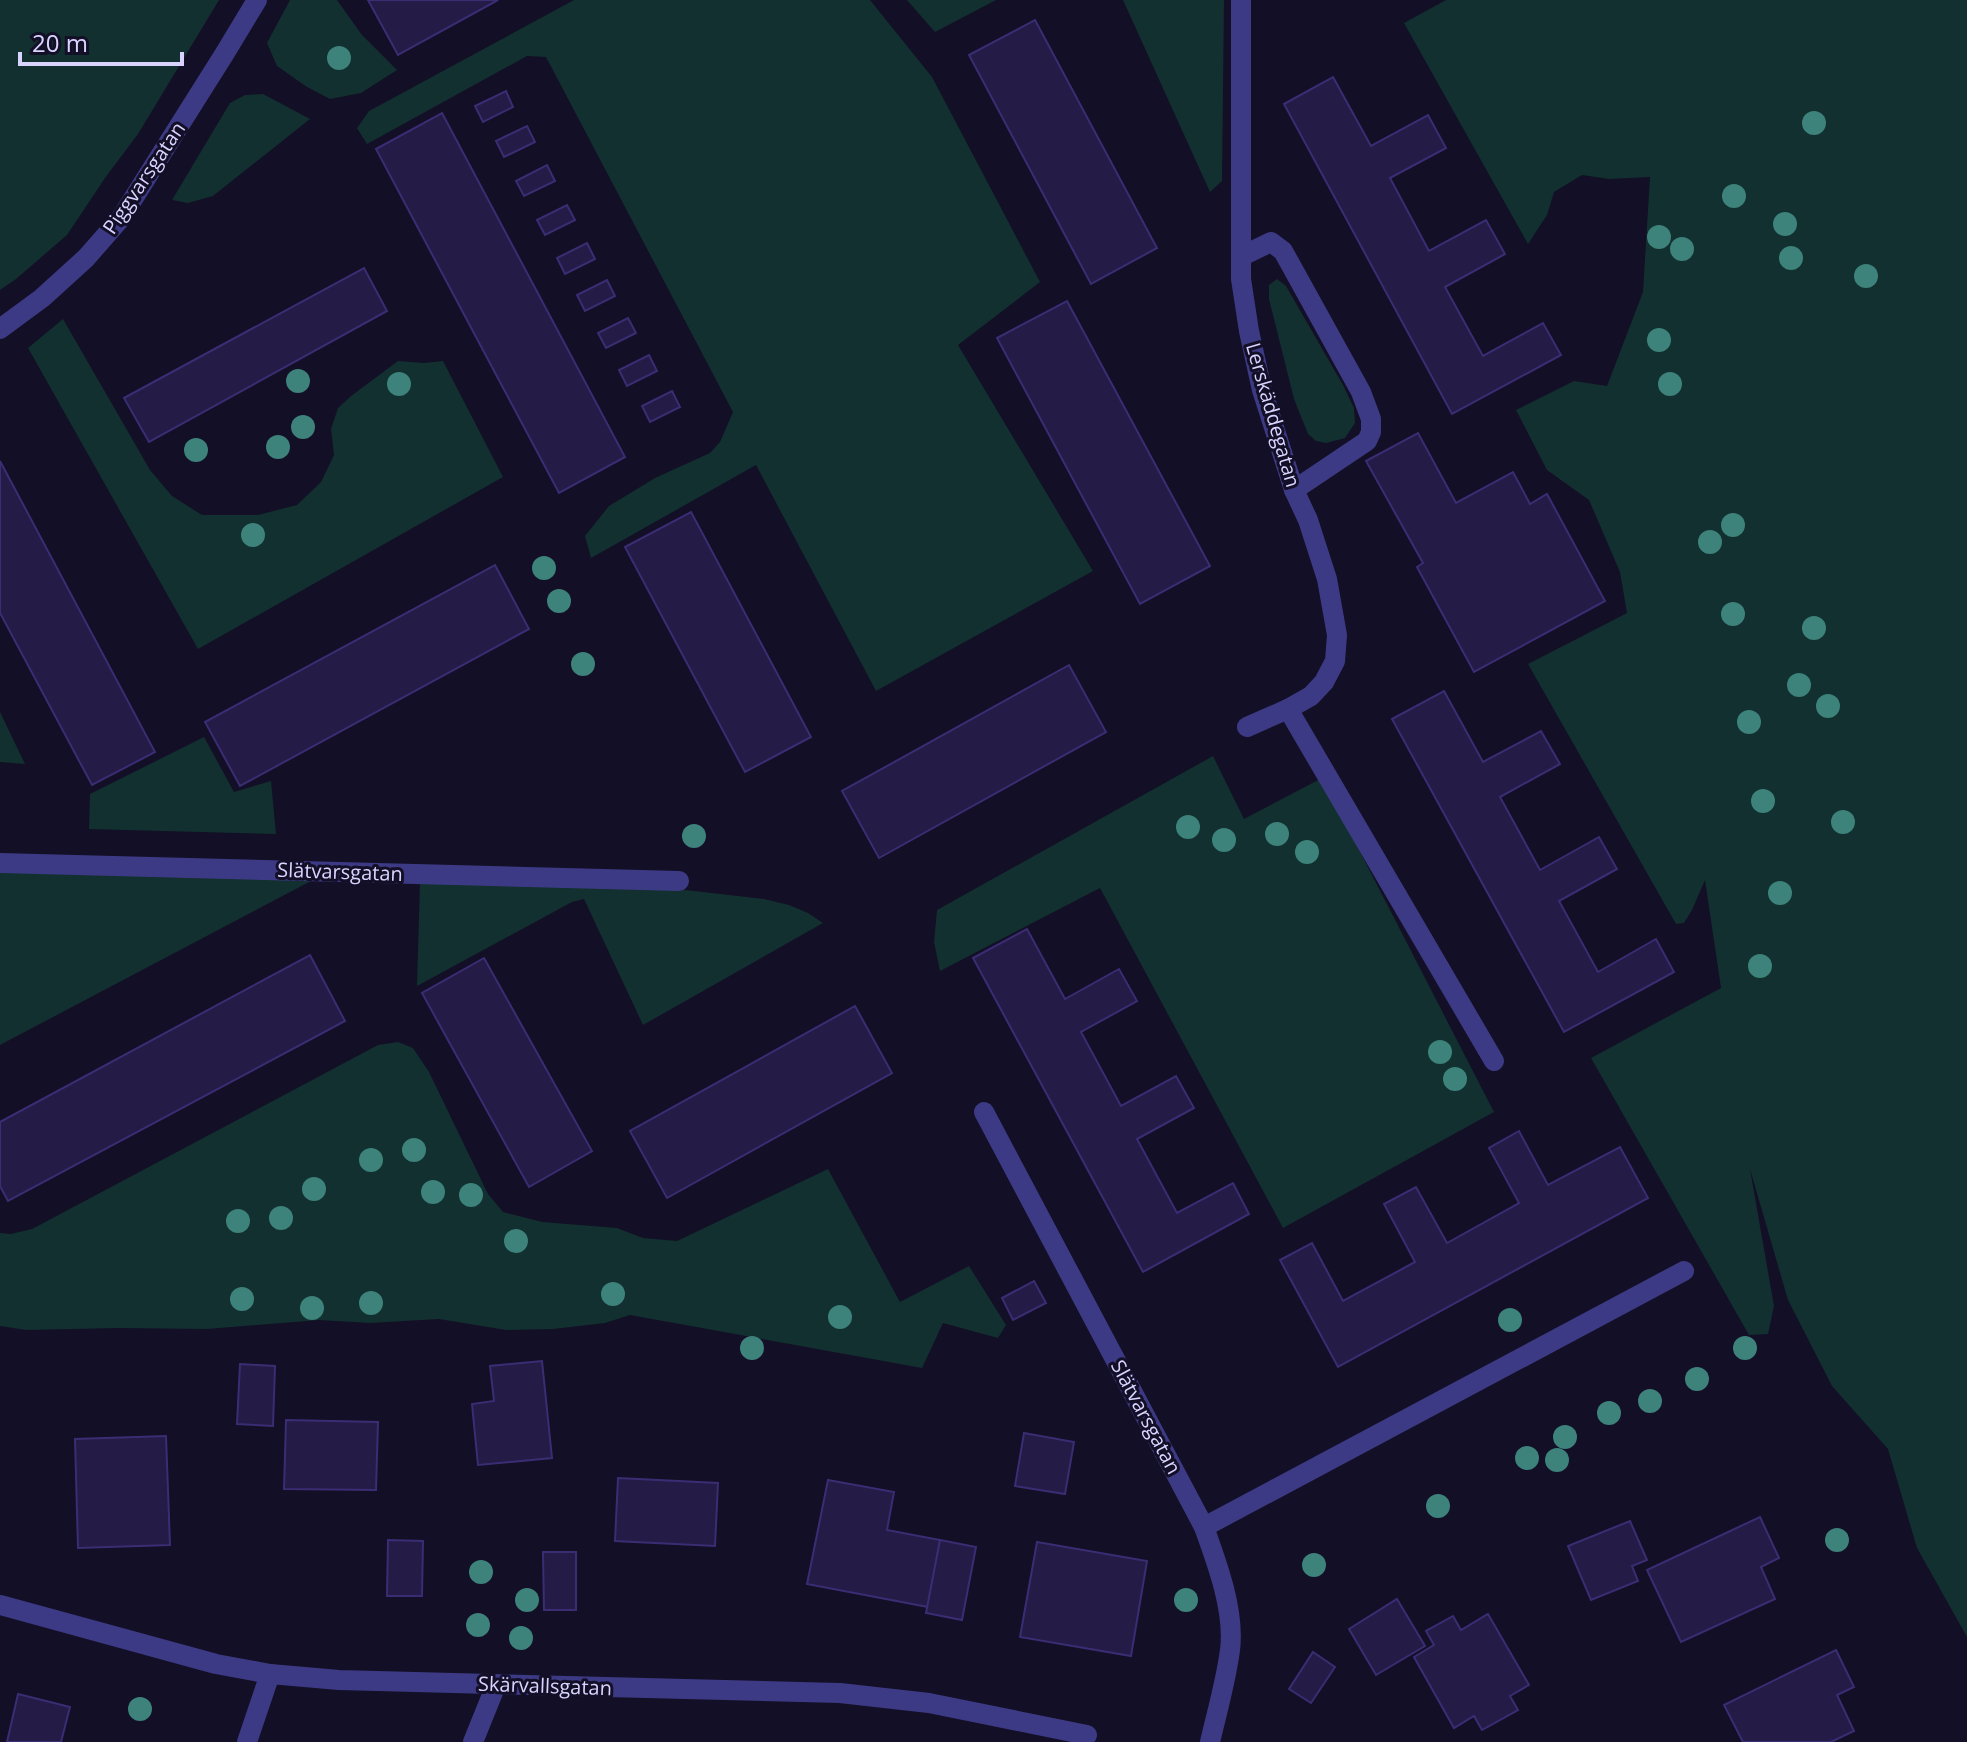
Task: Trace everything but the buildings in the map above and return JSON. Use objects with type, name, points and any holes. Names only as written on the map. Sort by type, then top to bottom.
[{"type":"street","name":"Piggvarsgatan","points":[[0,329],[42,298],[86,258],[121,218],[257,0]]},
{"type":"street","name":"Lerskäddegatan","points":[[1241,0],[1241,279],[1262,390],[1327,579],[1337,635],[1335,661],[1324,682],[1311,696],[1247,727]]},
{"type":"street","points":[[1242,256],[1271,242],[1283,251],[1361,392],[1371,419],[1367,441],[1294,490]]},
{"type":"street","points":[[1288,709],[1494,1061]]},
{"type":"street","name":"Slätvarsgatan","points":[[0,863],[679,881]]},
{"type":"street","name":"Slätvarsgatan","points":[[984,1112],[1204,1527],[1228,1607],[1231,1647],[1210,1742]]},
{"type":"street","points":[[1204,1527],[1684,1271]]},
{"type":"street","name":"Skärvallsgatan","points":[[0,1605],[216,1664],[270,1674],[339,1680],[840,1693],[929,1703],[1089,1738]]},
{"type":"street","points":[[247,1742],[270,1674]]},
{"type":"street","points":[[473,1742],[496,1685]]},
{"type":"green space","points":[[0,0],[219,0],[138,134],[67,235],[0,290]]},
{"type":"green space","points":[[290,0],[337,0],[362,35],[397,70],[361,93],[330,99],[307,87],[277,66],[267,43]]},
{"type":"green space","points":[[574,0],[870,0],[932,77],[1040,282],[958,345],[1093,571],[876,691],[756,465],[591,558],[585,536],[609,506],[655,478],[710,453],[720,442],[733,412],[546,57],[527,56],[367,144],[357,128],[369,111]]},
{"type":"green space","points":[[907,0],[996,0],[935,32]]},
{"type":"green space","points":[[1123,0],[1224,0],[1222,181],[1210,192]]},
{"type":"green space","points":[[1446,0],[1967,0],[1967,1637],[1917,1548],[1888,1449],[1832,1386],[1788,1300],[1750,1169],[1774,1306],[1768,1334],[1749,1335],[1591,1058],[1721,988],[1705,880],[1684,923],[1676,924],[1528,664],[1627,613],[1620,572],[1589,500],[1547,470],[1516,410],[1574,381],[1607,386],[1643,292],[1650,177],[1609,179],[1582,175],[1554,192],[1547,215],[1528,244],[1404,23]]},
{"type":"green space","points":[[263,94],[310,119],[213,196],[188,203],[172,200],[230,103],[245,95]]},
{"type":"green space","points":[[1277,279],[1286,286],[1354,408],[1355,423],[1345,438],[1326,443],[1316,441],[1308,434],[1294,399],[1269,299],[1269,285]]},
{"type":"green space","points":[[63,319],[150,470],[172,496],[202,515],[258,515],[297,505],[321,482],[334,455],[331,429],[338,408],[398,361],[443,361],[503,477],[198,649],[28,348]]},
{"type":"green space","points":[[0,712],[25,764],[0,762]]},
{"type":"green space","points":[[204,737],[234,792],[271,781],[276,834],[89,829],[90,794]]},
{"type":"green space","points":[[1213,756],[1244,819],[1322,778],[1494,1112],[1283,1228],[1100,888],[940,971],[934,942],[937,910]]},
{"type":"green space","points":[[0,870],[311,881],[0,1045]]},
{"type":"green space","points":[[420,882],[685,890],[764,899],[789,905],[823,923],[643,1025],[584,899],[572,902],[417,986]]},
{"type":"green space","points":[[398,1042],[413,1048],[429,1072],[488,1194],[503,1212],[542,1222],[617,1228],[643,1238],[677,1241],[828,1169],[900,1302],[969,1266],[1006,1325],[998,1338],[943,1323],[922,1368],[630,1315],[605,1323],[506,1330],[439,1319],[370,1323],[319,1320],[207,1329],[26,1330],[0,1326],[0,1233],[32,1229],[378,1045]]}]
